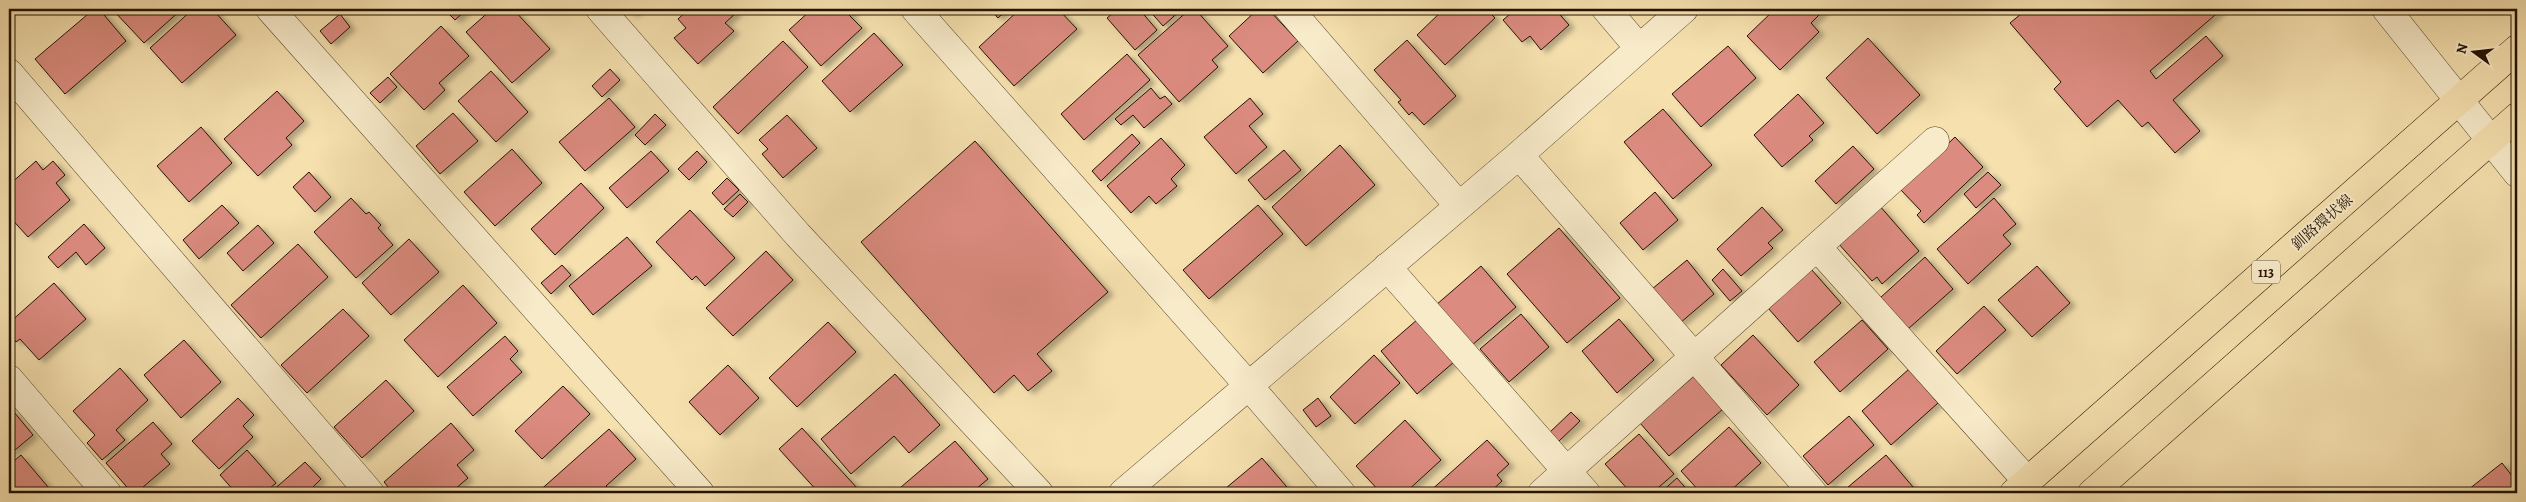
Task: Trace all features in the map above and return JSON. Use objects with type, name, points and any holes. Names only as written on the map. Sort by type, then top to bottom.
[{"type":"main road","name":"釧路環状線","points":[[2021,487],[2517,49]]},
{"type":"main road","points":[[2092,493],[2517,117]]},
{"type":"street","points":[[270,9],[700,493]]},
{"type":"street","points":[[600,9],[798,235],[1039,493]]},
{"type":"street","points":[[915,9],[1248,385],[1340,493]]},
{"type":"street","points":[[1289,9],[1459,206]]},
{"type":"street","points":[[1606,9],[1639,48]]},
{"type":"street","points":[[1122,493],[1519,156],[1684,9]]},
{"type":"street","points":[[2386,9],[2517,173]]},
{"type":"street","points":[[9,72],[370,493]]},
{"type":"street","points":[[1542,493],[1935,141]]},
{"type":"street","points":[[1519,156],[1813,493]]},
{"type":"street","points":[[1817,247],[2021,487]]},
{"type":"street","points":[[1387,268],[1586,493]]},
{"type":"street","points":[[9,379],[107,493]]},
{"type":"building","points":[[94,9],[99,9],[126,41],[65,94],[35,59]]},
{"type":"building","points":[[112,9],[182,9],[144,43]]},
{"type":"building","points":[[193,9],[218,9],[215,12],[236,35],[182,83],[150,48]]},
{"type":"building","points":[[444,9],[467,9],[455,20]]},
{"type":"building","points":[[492,9],[513,9],[550,49],[512,83],[466,32]]},
{"type":"building","points":[[627,9],[638,9],[632,14]]},
{"type":"building","points":[[689,9],[734,9],[737,12],[725,23],[734,31],[698,64],[674,38],[686,28],[678,19]]},
{"type":"building","points":[[812,9],[855,9],[849,15],[862,28],[821,66],[789,30]]},
{"type":"building","points":[[990,9],[1008,9],[998,18]]},
{"type":"building","points":[[1020,9],[1058,9],[1077,29],[1014,86],[979,47]]},
{"type":"building","points":[[1118,9],[1139,9],[1157,30],[1135,50],[1107,18]]},
{"type":"building","points":[[1148,9],[1182,9],[1163,26]]},
{"type":"building","points":[[1190,9],[1195,9],[1228,46],[1212,60],[1218,67],[1179,102],[1138,55]]},
{"type":"building","points":[[1258,9],[1268,9],[1298,41],[1263,73],[1229,36]]},
{"type":"building","points":[[1444,9],[1486,9],[1495,18],[1445,65],[1417,35]]},
{"type":"building","points":[[1516,9],[1555,9],[1569,25],[1541,50],[1530,36],[1522,42],[1503,20]]},
{"type":"building","points":[[1775,9],[1825,9],[1811,23],[1819,32],[1780,70],[1747,36]]},
{"type":"building","points":[[2027,9],[2222,9],[2150,71],[2156,79],[2206,36],[2223,56],[2173,100],[2200,131],[2175,153],[2148,122],[2142,127],[2118,100],[2087,127],[2054,89],[2061,82],[2010,23]]},
{"type":"building","points":[[340,14],[350,27],[331,44],[320,31]]},
{"type":"building","points":[[441,26],[469,56],[439,83],[445,90],[424,110],[390,74]]},
{"type":"building","points":[[874,33],[903,65],[850,112],[822,81]]},
{"type":"building","points":[[1868,38],[1920,95],[1877,134],[1826,78]]},
{"type":"building","points":[[1407,40],[1456,96],[1424,125],[1412,112],[1409,115],[1398,102],[1401,100],[1374,70]]},
{"type":"building","points":[[783,41],[808,67],[738,134],[713,107]]},
{"type":"building","points":[[1728,46],[1756,78],[1701,127],[1672,94]]},
{"type":"building","points":[[1127,54],[1150,80],[1084,140],[1061,114]]},
{"type":"building","points":[[610,69],[620,80],[602,97],[592,86]]},
{"type":"building","points":[[491,71],[528,112],[496,142],[458,101]]},
{"type":"building","points":[[388,77],[397,87],[380,103],[370,93]]},
{"type":"building","points":[[1151,88],[1160,99],[1165,96],[1172,104],[1144,128],[1133,115],[1121,125],[1115,119]]},
{"type":"building","points":[[277,91],[304,121],[286,138],[292,145],[258,176],[224,139]]},
{"type":"building","points":[[1798,94],[1824,123],[1809,136],[1813,140],[1782,167],[1754,135]]},
{"type":"building","points":[[609,98],[635,127],[585,171],[559,142]]},
{"type":"building","points":[[1250,98],[1263,114],[1249,126],[1267,147],[1236,174],[1204,137]]},
{"type":"building","points":[[1663,109],[1712,165],[1673,199],[1624,142]]},
{"type":"building","points":[[453,113],[478,141],[440,174],[416,146]]},
{"type":"building","points":[[655,114],[666,125],[645,145],[635,135]]},
{"type":"building","points":[[787,115],[817,148],[783,178],[762,154],[768,149],[759,140]]},
{"type":"building","points":[[201,127],[232,163],[189,202],[157,166]]},
{"type":"building","points":[[1132,134],[1140,143],[1101,181],[1092,171]]},
{"type":"building","points":[[1955,137],[1983,167],[1924,223],[1917,215],[1921,211],[1900,189]]},
{"type":"building","points":[[1161,138],[1185,165],[1171,179],[1177,186],[1156,204],[1149,196],[1131,213],[1107,186]]},
{"type":"building","points":[[975,141],[1108,292],[1037,354],[1052,371],[1028,391],[1014,375],[994,393],[861,242]]},
{"type":"building","points":[[1340,145],[1375,185],[1306,246],[1272,207]]},
{"type":"building","points":[[1853,146],[1874,169],[1836,204],[1815,181]]},
{"type":"building","points":[[512,149],[542,183],[495,226],[464,192]]},
{"type":"building","points":[[1284,150],[1301,170],[1265,200],[1248,180]]},
{"type":"building","points":[[651,151],[669,171],[627,208],[609,188]]},
{"type":"building","points":[[697,151],[707,162],[689,180],[678,169]]},
{"type":"building","points":[[36,161],[43,170],[53,161],[65,175],[56,183],[70,200],[28,237],[9,216],[9,185]]},
{"type":"building","points":[[309,172],[331,197],[315,212],[293,187]]},
{"type":"building","points":[[1988,172],[2001,185],[1976,208],[1964,194]]},
{"type":"building","points":[[727,178],[739,190],[723,205],[712,193]]},
{"type":"building","points":[[581,183],[604,208],[555,255],[531,229]]},
{"type":"building","points":[[1655,192],[1678,220],[1643,250],[1620,223]]},
{"type":"building","points":[[740,194],[748,202],[733,217],[724,209]]},
{"type":"building","points":[[351,198],[366,214],[369,212],[381,225],[378,228],[393,245],[356,278],[314,232]]},
{"type":"building","points":[[1994,198],[2016,224],[2003,235],[2011,244],[1968,284],[1937,249]]},
{"type":"building","points":[[222,205],[239,223],[199,259],[183,240]]},
{"type":"building","points":[[1258,205],[1283,234],[1209,299],[1183,270]]},
{"type":"building","points":[[1879,205],[1919,251],[1882,284],[1877,277],[1872,281],[1837,242]]},
{"type":"building","points":[[1762,207],[1783,230],[1768,243],[1773,248],[1741,276],[1717,249]]},
{"type":"building","points":[[690,210],[735,258],[705,286],[696,276],[692,280],[656,242]]},
{"type":"building","points":[[84,224],[105,248],[86,265],[76,252],[58,268],[48,257]]},
{"type":"building","points":[[258,225],[274,243],[243,271],[227,253]]},
{"type":"building","points":[[1559,228],[1620,298],[1567,343],[1507,274]]},
{"type":"building","points":[[627,237],[652,266],[593,315],[569,286]]},
{"type":"building","points":[[409,239],[439,272],[391,315],[362,283]]},
{"type":"building","points":[[298,244],[328,277],[261,338],[231,305]]},
{"type":"building","points":[[766,251],[793,280],[733,336],[706,308]]},
{"type":"building","points":[[1925,257],[1953,289],[1908,329],[1880,298]]},
{"type":"building","points":[[1687,260],[1714,294],[1680,323],[1652,289]]},
{"type":"building","points":[[562,265],[571,275],[551,294],[541,283]]},
{"type":"building","points":[[1481,266],[1516,307],[1471,346],[1436,305]]},
{"type":"building","points":[[2037,266],[2070,303],[2032,337],[1998,300]]},
{"type":"building","points":[[1723,269],[1742,291],[1730,301],[1712,280]]},
{"type":"building","points":[[1811,269],[1841,303],[1798,342],[1768,308]]},
{"type":"building","points":[[54,283],[86,319],[39,360],[20,339],[16,342],[9,333],[9,323]]},
{"type":"building","points":[[463,285],[497,323],[438,377],[404,340]]},
{"type":"building","points":[[1984,306],[2006,330],[1957,374],[1936,351]]},
{"type":"building","points":[[343,309],[369,336],[307,393],[281,365]]},
{"type":"building","points":[[1521,314],[1549,347],[1509,382],[1480,349]]},
{"type":"building","points":[[1418,319],[1454,362],[1417,394],[1381,351]]},
{"type":"building","points":[[1619,319],[1654,360],[1617,393],[1582,351]]},
{"type":"building","points":[[1862,320],[1888,349],[1840,392],[1814,362]]},
{"type":"building","points":[[828,322],[856,352],[797,407],[769,378]]},
{"type":"building","points":[[1753,335],[1799,385],[1767,415],[1721,365]]},
{"type":"building","points":[[505,336],[518,351],[510,359],[522,372],[473,416],[447,387]]},
{"type":"building","points":[[184,340],[221,382],[181,418],[144,375]]},
{"type":"building","points":[[1374,355],[1400,383],[1355,424],[1330,397]]},
{"type":"building","points":[[728,365],[759,398],[720,435],[689,402]]},
{"type":"building","points":[[120,368],[148,400],[116,430],[125,440],[102,460],[87,443],[95,435],[73,411]]},
{"type":"building","points":[[1909,369],[1938,403],[1891,445],[1862,411]]},
{"type":"building","points":[[895,374],[940,425],[909,453],[894,436],[851,474],[821,439]]},
{"type":"building","points":[[1694,376],[1723,409],[1669,456],[1640,423]]},
{"type":"building","points":[[386,380],[414,411],[362,458],[334,427]]},
{"type":"building","points":[[563,386],[590,414],[542,459],[515,431]]},
{"type":"building","points":[[238,398],[254,415],[243,426],[253,437],[219,469],[192,441]]},
{"type":"building","points":[[1318,398],[1331,416],[1316,427],[1303,410]]},
{"type":"building","points":[[9,406],[33,435],[9,455]]},
{"type":"building","points":[[1571,412],[1580,421],[1558,442],[1549,433]]},
{"type":"building","points":[[1849,416],[1874,445],[1828,485],[1803,456]]},
{"type":"building","points":[[1405,420],[1441,460],[1405,493],[1381,493],[1356,466]]},
{"type":"building","points":[[153,422],[172,444],[161,454],[170,464],[136,493],[132,493],[106,463]]},
{"type":"building","points":[[451,423],[474,450],[457,465],[468,478],[455,489],[458,493],[393,493],[384,482]]},
{"type":"building","points":[[1729,427],[1761,463],[1728,493],[1701,493],[1681,471]]},
{"type":"building","points":[[802,428],[858,489],[853,493],[819,493],[779,449]]},
{"type":"building","points":[[609,429],[636,459],[606,486],[612,493],[537,493]]},
{"type":"building","points":[[1639,434],[1674,474],[1652,493],[1631,493],[1605,464]]},
{"type":"building","points":[[1487,440],[1509,464],[1497,475],[1502,481],[1489,493],[1428,493]]},
{"type":"building","points":[[955,441],[988,479],[971,493],[894,493]]},
{"type":"building","points":[[247,450],[276,483],[264,493],[259,487],[252,493],[236,493],[220,475]]},
{"type":"building","points":[[21,455],[48,487],[41,493],[9,493],[9,465]]},
{"type":"building","points":[[1886,455],[1918,493],[1870,493],[1868,491],[1865,493],[1841,493]]},
{"type":"building","points":[[1262,458],[1292,493],[1220,493]]},
{"type":"building","points":[[305,462],[321,479],[311,489],[315,493],[270,493]]},
{"type":"building","points":[[2502,463],[2513,477],[2517,474],[2517,493],[2464,493]]},
{"type":"building","points":[[1677,478],[1690,493],[1660,493]]}]
